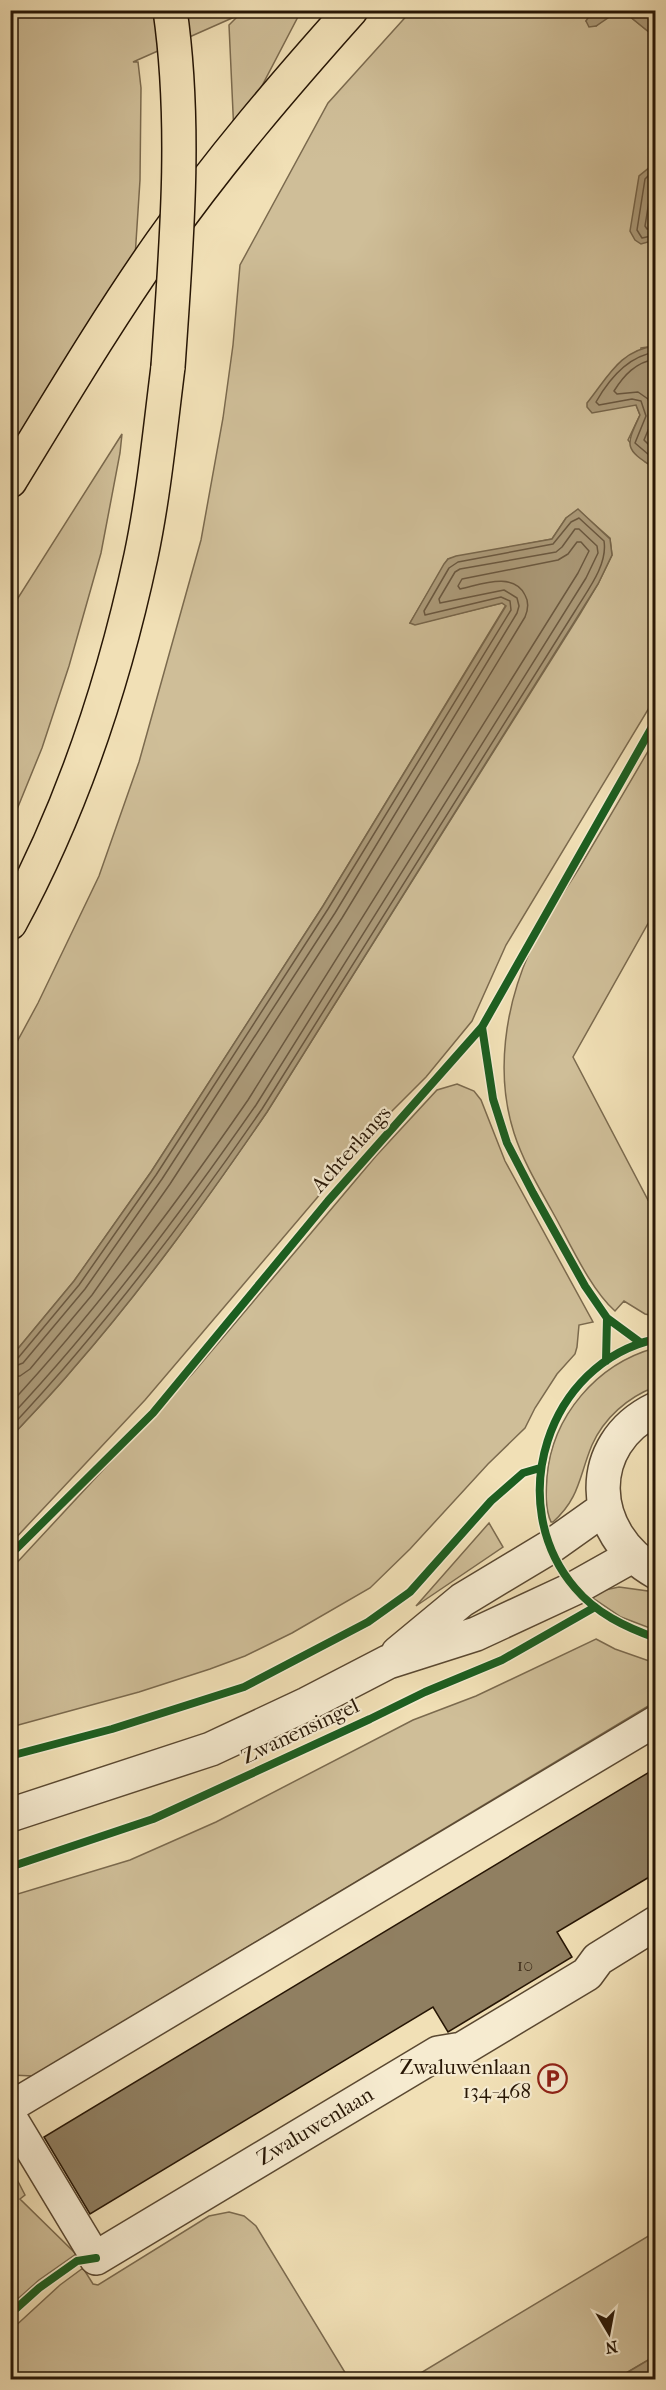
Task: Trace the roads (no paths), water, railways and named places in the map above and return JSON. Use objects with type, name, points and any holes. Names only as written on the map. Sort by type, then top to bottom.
[{"type":"highway","points":[[10,923],[28,890],[65,804],[99,716],[120,644],[143,544],[168,367],[178,202],[178,105],[170,10]]},
{"type":"highway","points":[[10,481],[88,352],[161,243],[238,141],[351,10]]},
{"type":"street","points":[[644,1564],[615,1534],[605,1508],[604,1477],[614,1447],[633,1424],[656,1409]]},
{"type":"street","name":"Zwanensingel","points":[[388,1662],[462,1600],[550,1547],[605,1508]]},
{"type":"street","name":"Zwanensingel","points":[[13,1814],[211,1749],[307,1704],[388,1662],[476,1634],[575,1588],[644,1564]]},
{"type":"street","name":"Zwaluwenlaan","points":[[96,2258],[438,2053],[462,2049],[587,1974],[598,1959],[656,1923]]},
{"type":"lane","points":[[10,2107],[656,1721]]},
{"type":"lane","points":[[10,2115],[96,2258]]},
{"type":"water","points":[[593,10],[618,11],[596,26],[589,27],[586,21]]},
{"type":"water","points":[[623,11],[655,11],[655,37]]},
{"type":"water","points":[[655,166],[655,240],[641,244],[635,240],[630,231],[639,176],[650,167]]},
{"type":"water","points":[[656,346],[655,468],[637,456],[630,446],[632,433],[640,415],[636,405],[592,413],[587,403],[624,359],[633,353]]},
{"type":"water","points":[[578,509],[610,539],[612,555],[598,584],[267,1112],[197,1211],[124,1308],[65,1379],[11,1437],[11,1357],[74,1281],[151,1172],[323,906],[506,606],[502,603],[415,625],[410,623],[444,564],[448,559],[456,556],[552,539],[566,518]]},
{"type":"water","points":[[655,2356],[655,2379],[616,2379]]},
{"type":"place","name":"Zwaluwenlaan 134-468","points":[[552,2079]]}]
